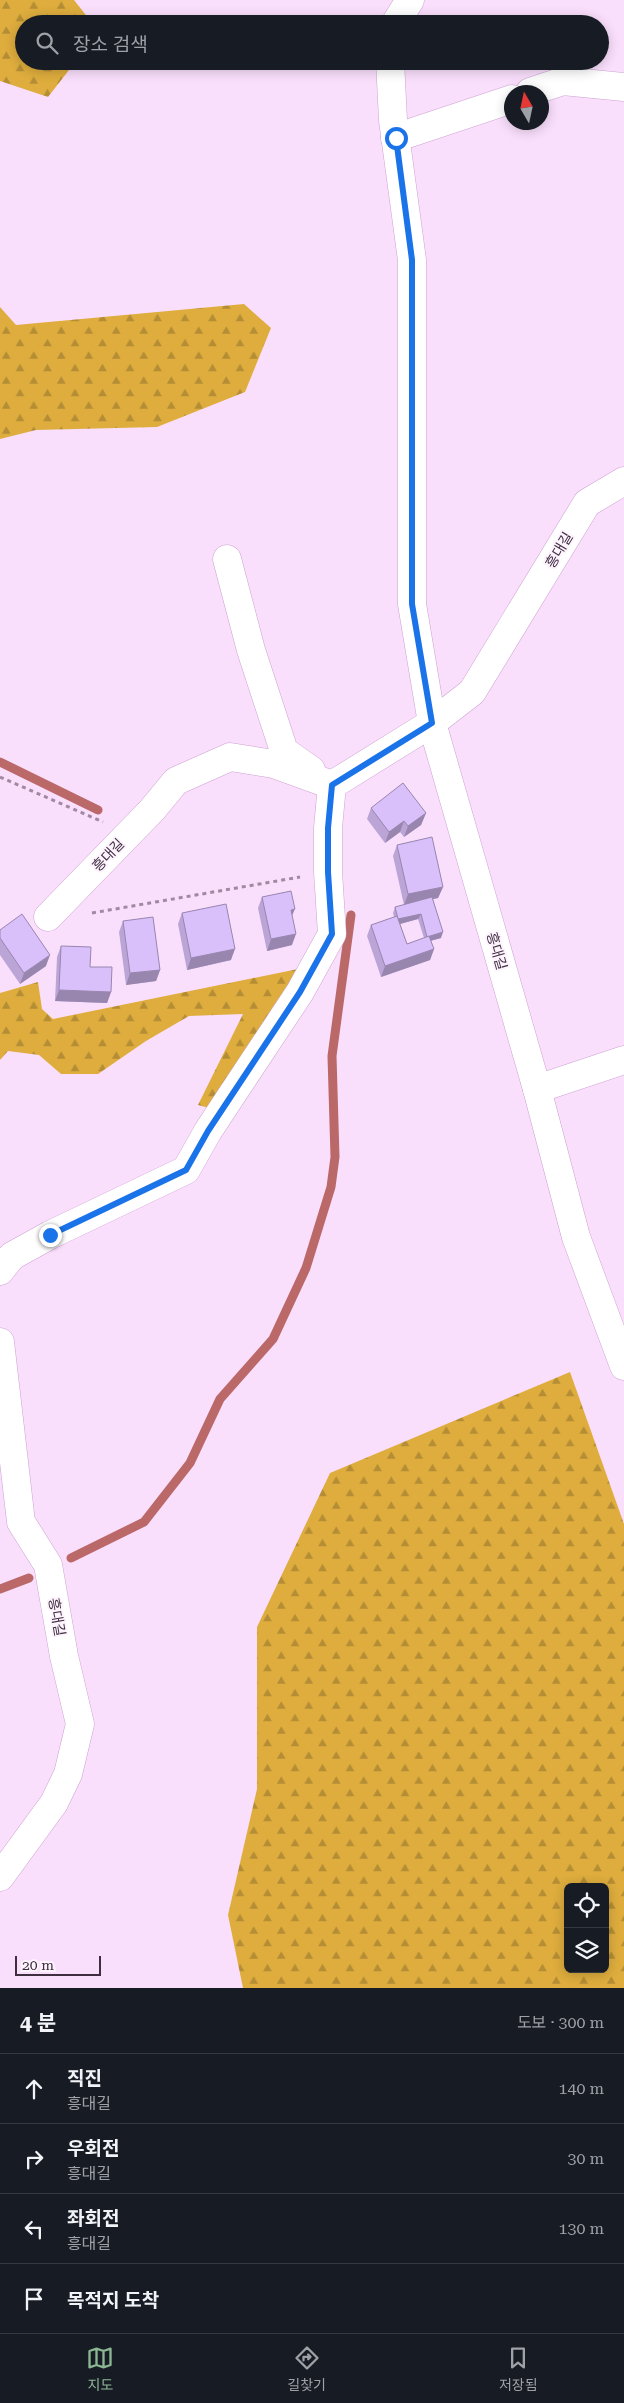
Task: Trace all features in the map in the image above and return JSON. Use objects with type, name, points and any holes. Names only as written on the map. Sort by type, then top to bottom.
[{"type":"street","points":[[401,15],[410,0]]},
{"type":"street","name":"흥대길","points":[[391,70],[396,138],[412,260],[412,604],[432,723],[537,1089],[576,1237],[624,1366]]},
{"type":"street","points":[[549,86],[563,81],[624,87]]},
{"type":"street","points":[[396,138],[504,102]]},
{"type":"street","name":"흥대길","points":[[48,916],[152,810],[176,781],[230,757],[274,764],[332,785],[432,723],[472,692],[587,503],[624,481]]},
{"type":"street","points":[[4,1260],[50,1235],[186,1170],[208,1131],[300,992],[332,934],[328,872],[328,828],[332,785],[284,751],[252,650],[228,559]]},
{"type":"street","points":[[537,1089],[624,1060]]},
{"type":"street","name":"흥대길","points":[[0,1342],[21,1522],[48,1565],[64,1656],[80,1724],[68,1774],[54,1803],[0,1877]]},
{"type":"path","points":[[0,777],[129,833]]},
{"type":"path","points":[[75,888],[88,914],[328,872]]},
{"type":"green space","points":[[0,0],[74,0],[86,15],[15,15],[15,70],[69,70],[48,97],[0,81]]},
{"type":"green space","points":[[244,304],[271,328],[245,392],[157,427],[36,430],[0,439],[0,307],[16,325]]},
{"type":"green space","points":[[303,968],[209,1108],[198,1105],[243,1014],[189,1016],[146,1041],[98,1074],[61,1074],[39,1055],[8,1051],[0,1060],[0,993],[38,982],[42,1009],[53,1019]]},
{"type":"green space","points":[[570,1372],[624,1524],[624,1988],[243,1988],[228,1915],[257,1789],[257,1627],[330,1473]]},
{"type":"building","points":[[403,783],[426,813],[408,826],[404,821],[389,832],[371,808]]},
{"type":"building","points":[[432,837],[443,887],[408,894],[397,845]]},
{"type":"building","points":[[291,891],[295,909],[291,910],[296,934],[271,939],[262,897]]},
{"type":"building","points":[[432,897],[443,932],[427,937],[421,914],[398,919],[395,907]]},
{"type":"building","points":[[226,904],[235,949],[191,958],[182,913]]},
{"type":"building","points":[[22,914],[50,955],[24,973],[0,938],[0,930]]},
{"type":"building","points":[[397,916],[407,944],[429,936],[434,949],[385,966],[371,925]]},
{"type":"building","points":[[153,917],[160,970],[130,973],[123,921]]},
{"type":"building","points":[[61,946],[91,947],[90,967],[112,967],[111,992],[59,990]]},
{"type":"waterway","points":[[0,762],[98,810]]},
{"type":"waterway","points":[[71,1558],[144,1522],[190,1463],[220,1399],[273,1339],[306,1268],[331,1187],[335,1157],[332,1056],[351,915]]},
{"type":"waterway","points":[[0,1589],[29,1578]]},
{"type":"route","points":[[50,1235],[186,1170],[208,1131],[300,992],[332,934],[328,885],[328,828],[332,785],[432,723],[412,604],[412,260],[396,138]]}]
